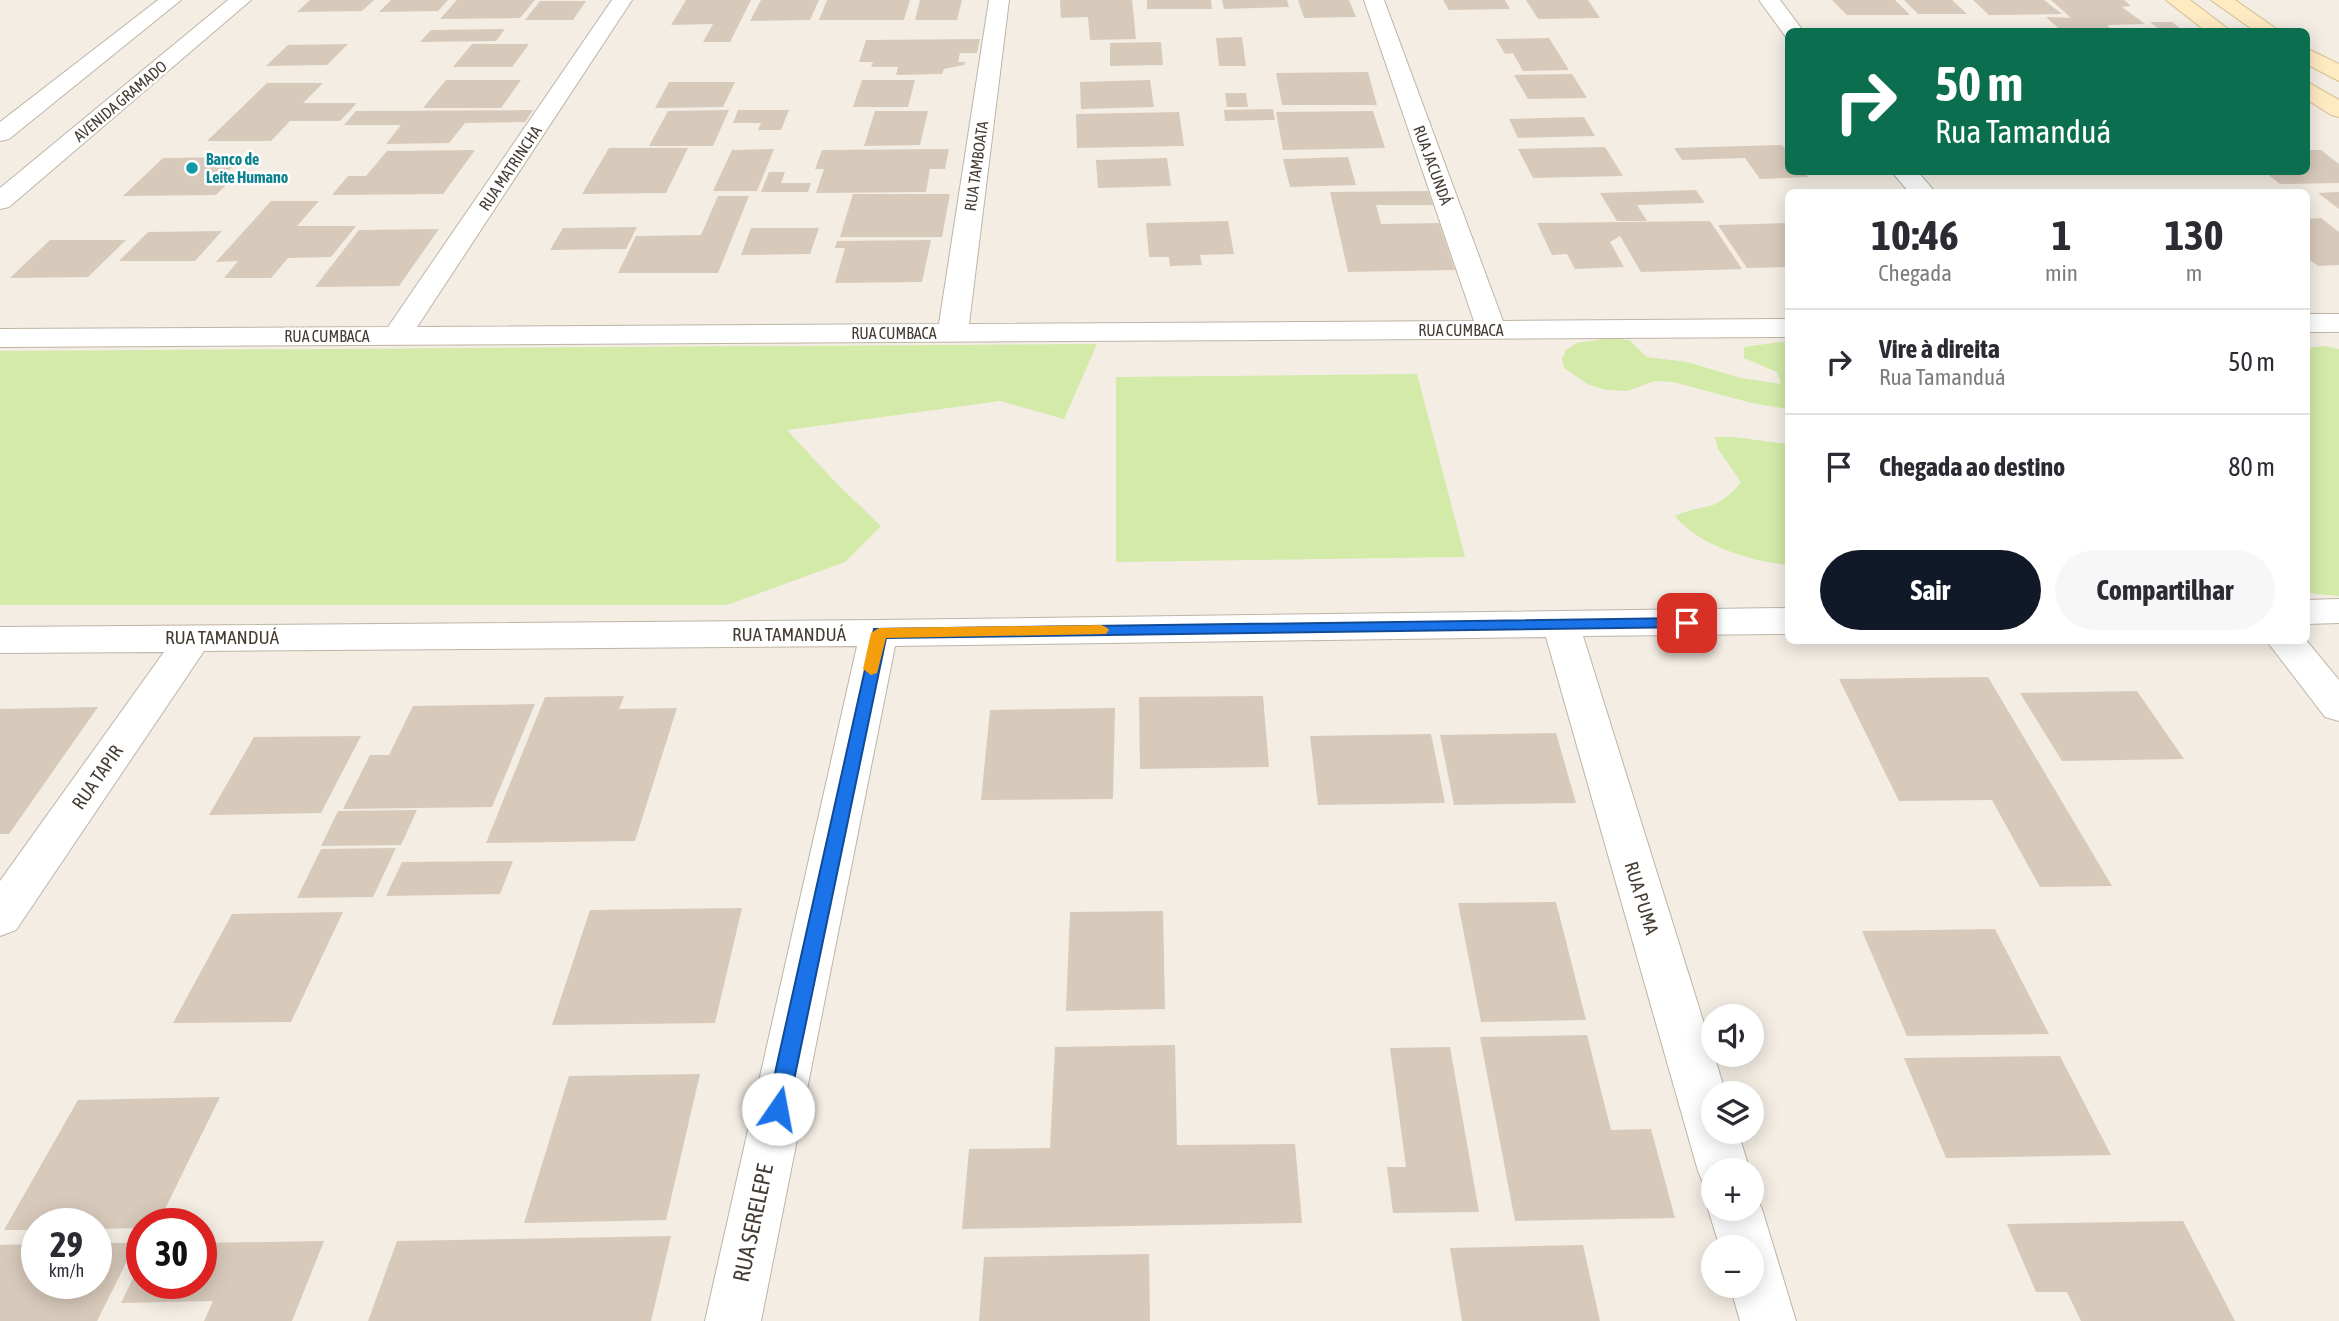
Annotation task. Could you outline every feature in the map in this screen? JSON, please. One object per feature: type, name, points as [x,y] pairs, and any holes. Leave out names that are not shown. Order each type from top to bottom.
[{"type":"main road","points":[[2176,0],[2216,28]]},
{"type":"main road","points":[[2221,0],[2265,28]]},
{"type":"main road","points":[[2310,56],[2339,74]]},
{"type":"main road","points":[[2310,91],[2339,110]]},
{"type":"street","points":[[0,134],[171,0]]},
{"type":"street","name":"AVENIDA GRAMADO","points":[[0,201],[241,0]]},
{"type":"street","name":"RUA MATRINCHA","points":[[397,335],[622,0]]},
{"type":"street","name":"RUA TAMBOATA","points":[[953,332],[999,0]]},
{"type":"street","name":"RUA JACUNDÁ","points":[[1374,0],[1492,330]]},
{"type":"street","points":[[1769,0],[1791,28]]},
{"type":"street","points":[[1908,175],[1919,189]]},
{"type":"street","points":[[2310,323],[2339,323]]},
{"type":"street","name":"RUA CUMBACA","points":[[0,338],[1785,328]]},
{"type":"street","points":[[2310,612],[2339,611]]},
{"type":"street","name":"RUA TAMANDUÁ","points":[[0,640],[879,633],[1785,621]]},
{"type":"street","name":"RUA PUMA","points":[[1561,625],[1720,1158]]},
{"type":"street","name":"RUA SERELEPE","points":[[733,1321],[879,633]]},
{"type":"street","name":"RUA TAPIR","points":[[0,917],[194,637]]},
{"type":"street","points":[[2288,644],[2339,707]]},
{"type":"street","points":[[1762,1298],[1769,1321]]},
{"type":"green space","points":[[1611,338],[1629,340],[1647,357],[1687,362],[1741,378],[1781,384],[1777,372],[1744,358],[1744,347],[1785,341],[1785,408],[1752,403],[1673,382],[1655,381],[1627,391],[1607,390],[1589,385],[1564,368],[1562,359],[1566,350],[1577,343]]},
{"type":"green space","points":[[1097,344],[1064,419],[1000,401],[787,430],[881,526],[845,562],[727,605],[0,605],[0,351]]},
{"type":"green space","points":[[2324,346],[2339,349],[2339,596],[2310,593],[2310,348]]},
{"type":"green space","points":[[1417,374],[1465,557],[1116,562],[1116,377]]},
{"type":"green space","points":[[1715,437],[1785,444],[1785,565],[1743,556],[1711,543],[1675,516],[1717,503],[1741,482],[1718,449]]},
{"type":"building","points":[[310,0],[374,0],[362,11],[297,12]]},
{"type":"building","points":[[391,0],[448,0],[438,11],[379,12]]},
{"type":"building","points":[[457,0],[535,0],[520,18],[440,19]]},
{"type":"building","points":[[686,0],[751,0],[730,42],[703,42],[713,24],[671,25]]},
{"type":"building","points":[[761,0],[819,0],[810,20],[750,21]]},
{"type":"building","points":[[827,0],[910,0],[904,20],[819,20]]},
{"type":"building","points":[[920,0],[962,0],[957,20],[915,20]]},
{"type":"building","points":[[1060,0],[1132,0],[1136,39],[1090,40],[1088,17],[1061,18]]},
{"type":"building","points":[[1147,0],[1211,0],[1212,9],[1147,9]]},
{"type":"building","points":[[1222,0],[1287,0],[1289,7],[1224,9]]},
{"type":"building","points":[[1298,0],[1349,0],[1356,17],[1304,18]]},
{"type":"building","points":[[1443,0],[1505,0],[1510,9],[1449,10]]},
{"type":"building","points":[[1526,0],[1588,0],[1600,18],[1538,19]]},
{"type":"building","points":[[1832,0],[1895,0],[1910,15],[1847,15]]},
{"type":"building","points":[[1904,0],[1952,0],[1967,14],[1918,14]]},
{"type":"building","points":[[1973,0],[2044,0],[2062,14],[1989,15]]},
{"type":"building","points":[[2051,0],[2124,0],[2131,6],[2122,7],[2145,24],[2108,25],[2109,28],[2058,28],[2046,17],[2071,18]]},
{"type":"building","points":[[540,1],[586,1],[573,20],[525,20]]},
{"type":"building","points":[[2150,22],[2172,22],[2180,28],[2158,28]]},
{"type":"building","points":[[505,29],[496,41],[420,42],[431,30]]},
{"type":"building","points":[[1242,37],[1246,66],[1219,66],[1216,38]]},
{"type":"building","points":[[1549,38],[1569,70],[1523,71],[1513,53],[1505,54],[1496,39]]},
{"type":"building","points":[[980,39],[977,53],[960,53],[958,62],[965,62],[964,65],[944,69],[942,74],[896,75],[898,67],[871,67],[873,62],[859,62],[866,40]]},
{"type":"building","points":[[1161,42],[1163,65],[1110,66],[1110,43]]},
{"type":"building","points":[[348,44],[327,65],[266,66],[288,45]]},
{"type":"building","points":[[472,44],[529,44],[512,67],[453,67]]},
{"type":"building","points":[[1368,72],[1377,105],[1282,105],[1276,73]]},
{"type":"building","points":[[1572,74],[1587,98],[1528,99],[1514,75]]},
{"type":"building","points":[[446,80],[521,80],[501,108],[423,108]]},
{"type":"building","points":[[862,80],[915,80],[908,107],[853,107]]},
{"type":"building","points":[[1150,80],[1154,107],[1081,109],[1080,82]]},
{"type":"building","points":[[669,82],[735,82],[723,107],[655,108]]},
{"type":"building","points":[[267,83],[323,83],[303,103],[357,103],[340,121],[290,121],[271,141],[207,141]]},
{"type":"building","points":[[1225,93],[1246,93],[1248,107],[1227,107]]},
{"type":"building","points":[[1273,109],[1275,120],[1225,121],[1224,110]]},
{"type":"building","points":[[533,110],[525,122],[465,123],[449,143],[386,144],[401,125],[344,125],[356,111]]},
{"type":"building","points":[[729,110],[713,146],[649,146],[668,111]]},
{"type":"building","points":[[738,110],[789,110],[781,130],[758,130],[761,123],[733,123]]},
{"type":"building","points":[[875,111],[928,111],[920,145],[864,146]]},
{"type":"building","points":[[1373,111],[1385,148],[1283,150],[1276,112]]},
{"type":"building","points":[[1179,112],[1184,146],[1077,148],[1076,114]]},
{"type":"building","points":[[1584,117],[1595,136],[1518,138],[1509,119]]},
{"type":"building","points":[[1782,145],[1785,149],[1785,175],[1808,177],[1760,179],[1745,158],[1682,160],[1674,148]]},
{"type":"building","points":[[1605,147],[1623,176],[1533,178],[1518,149]]},
{"type":"building","points":[[609,148],[688,148],[666,193],[582,194]]},
{"type":"building","points":[[774,149],[757,191],[713,191],[732,150]]},
{"type":"building","points":[[949,149],[945,169],[930,169],[926,192],[816,193],[824,169],[815,169],[822,150]]},
{"type":"building","points":[[475,150],[443,194],[332,195],[348,176],[366,176],[387,151]]},
{"type":"building","points":[[2310,150],[2321,150],[2339,164],[2339,183],[2280,184],[2269,175],[2310,175]]},
{"type":"building","name":"Banco de Leite Humano","points":[[242,157],[221,178],[233,178],[216,195],[123,196],[163,158]]},
{"type":"building","points":[[1348,157],[1356,185],[1290,187],[1283,159]]},
{"type":"building","points":[[1167,158],[1171,186],[1098,188],[1096,160]]},
{"type":"building","points":[[769,172],[785,172],[781,183],[811,183],[808,192],[761,192]]},
{"type":"building","points":[[1696,190],[1705,203],[1637,205],[1647,221],[1617,221],[1600,193]]},
{"type":"building","points":[[1428,191],[1433,205],[1376,205],[1381,224],[1439,223],[1455,270],[1348,272],[1330,192]]},
{"type":"building","points":[[2339,192],[2339,209],[2318,193]]},
{"type":"building","points":[[853,194],[950,194],[942,237],[840,237]]},
{"type":"building","points":[[718,196],[749,196],[718,273],[618,273],[636,236],[701,235]]},
{"type":"building","points":[[271,201],[319,201],[297,226],[356,226],[331,257],[288,258],[271,278],[224,278],[238,261],[216,262]]},
{"type":"building","points":[[2321,218],[2339,232],[2339,265],[2318,266],[2310,260],[2310,219]]},
{"type":"building","points":[[1228,221],[1234,254],[1200,255],[1202,265],[1170,266],[1169,257],[1149,257],[1146,223]]},
{"type":"building","points":[[1710,221],[1742,269],[1641,272],[1620,236],[1610,242],[1624,267],[1575,269],[1567,254],[1552,255],[1537,223]]},
{"type":"building","points":[[1785,223],[1785,267],[1747,268],[1718,225]]},
{"type":"building","points":[[637,227],[626,249],[550,250],[563,228]]},
{"type":"building","points":[[751,228],[819,228],[810,254],[741,255]]},
{"type":"building","points":[[439,229],[399,286],[315,287],[359,230]]},
{"type":"building","points":[[222,231],[195,261],[119,261],[148,232]]},
{"type":"building","points":[[50,240],[126,240],[88,277],[10,278]]},
{"type":"building","points":[[931,240],[922,282],[835,283],[845,248],[835,248],[837,241]]},
{"type":"building","points":[[1988,677],[2112,886],[2040,887],[1992,800],[1899,801],[1839,679]]},
{"type":"building","points":[[2137,691],[2184,759],[2062,761],[2020,693]]},
{"type":"building","points":[[624,696],[619,709],[677,708],[635,841],[486,843],[545,697]]},
{"type":"building","points":[[1263,696],[1269,767],[1140,769],[1139,697]]},
{"type":"building","points":[[535,704],[492,807],[343,809],[370,755],[389,755],[413,706]]},
{"type":"building","points":[[98,707],[9,834],[0,834],[0,709]]},
{"type":"building","points":[[1115,708],[1113,799],[981,800],[990,710]]},
{"type":"building","points":[[1556,733],[1576,803],[1454,805],[1440,735]]},
{"type":"building","points":[[1431,734],[1445,803],[1318,805],[1310,736]]},
{"type":"building","points":[[361,736],[321,813],[209,815],[254,737]]},
{"type":"building","points":[[417,810],[401,845],[321,846],[338,811]]},
{"type":"building","points":[[396,848],[373,897],[297,898],[321,849]]},
{"type":"building","points":[[513,861],[500,894],[386,896],[402,862]]},
{"type":"building","points":[[1556,902],[1586,1020],[1481,1022],[1458,903]]},
{"type":"building","points":[[742,908],[715,1023],[552,1025],[590,910]]},
{"type":"building","points":[[1163,911],[1165,1009],[1066,1011],[1070,912]]},
{"type":"building","points":[[343,912],[291,1022],[173,1023],[232,914]]},
{"type":"building","points":[[1995,929],[2049,1034],[1907,1036],[1862,931]]},
{"type":"building","points":[[1587,1035],[1611,1130],[1651,1129],[1675,1218],[1515,1221],[1480,1037]]},
{"type":"building","points":[[1175,1045],[1177,1145],[1295,1144],[1302,1223],[962,1229],[969,1149],[1050,1148],[1055,1047]]},
{"type":"building","points":[[1450,1047],[1479,1212],[1393,1213],[1387,1167],[1406,1167],[1390,1048]]},
{"type":"building","points":[[2060,1056],[2111,1155],[1946,1158],[1904,1058]]},
{"type":"building","points":[[700,1074],[666,1220],[524,1223],[569,1076]]},
{"type":"building","points":[[220,1097],[165,1208],[126,1208],[126,1228],[112,1229],[112,1208],[21,1208],[21,1230],[4,1230],[78,1100]]},
{"type":"building","points":[[2183,1221],[2235,1321],[2081,1321],[2067,1292],[2036,1292],[2007,1224]]},
{"type":"building","points":[[671,1236],[651,1321],[368,1321],[397,1241]]},
{"type":"building","points":[[324,1241],[292,1321],[204,1321],[213,1301],[121,1303],[126,1293],[126,1299],[217,1299],[217,1243]]},
{"type":"building","points":[[112,1243],[126,1243],[126,1263],[112,1291]]},
{"type":"building","points":[[21,1244],[21,1299],[108,1299],[97,1321],[0,1321],[0,1245]]},
{"type":"building","points":[[1583,1245],[1600,1321],[1462,1321],[1450,1248]]},
{"type":"building","points":[[1149,1254],[1150,1321],[979,1321],[984,1257]]},
{"type":"slow traffic","points":[[871,669],[879,633],[1101,630]]},
{"type":"place","name":"Banco de Leite Humano","points":[[192,168]]},
{"type":"route","points":[[778,1109],[879,633],[1687,623]]}]
